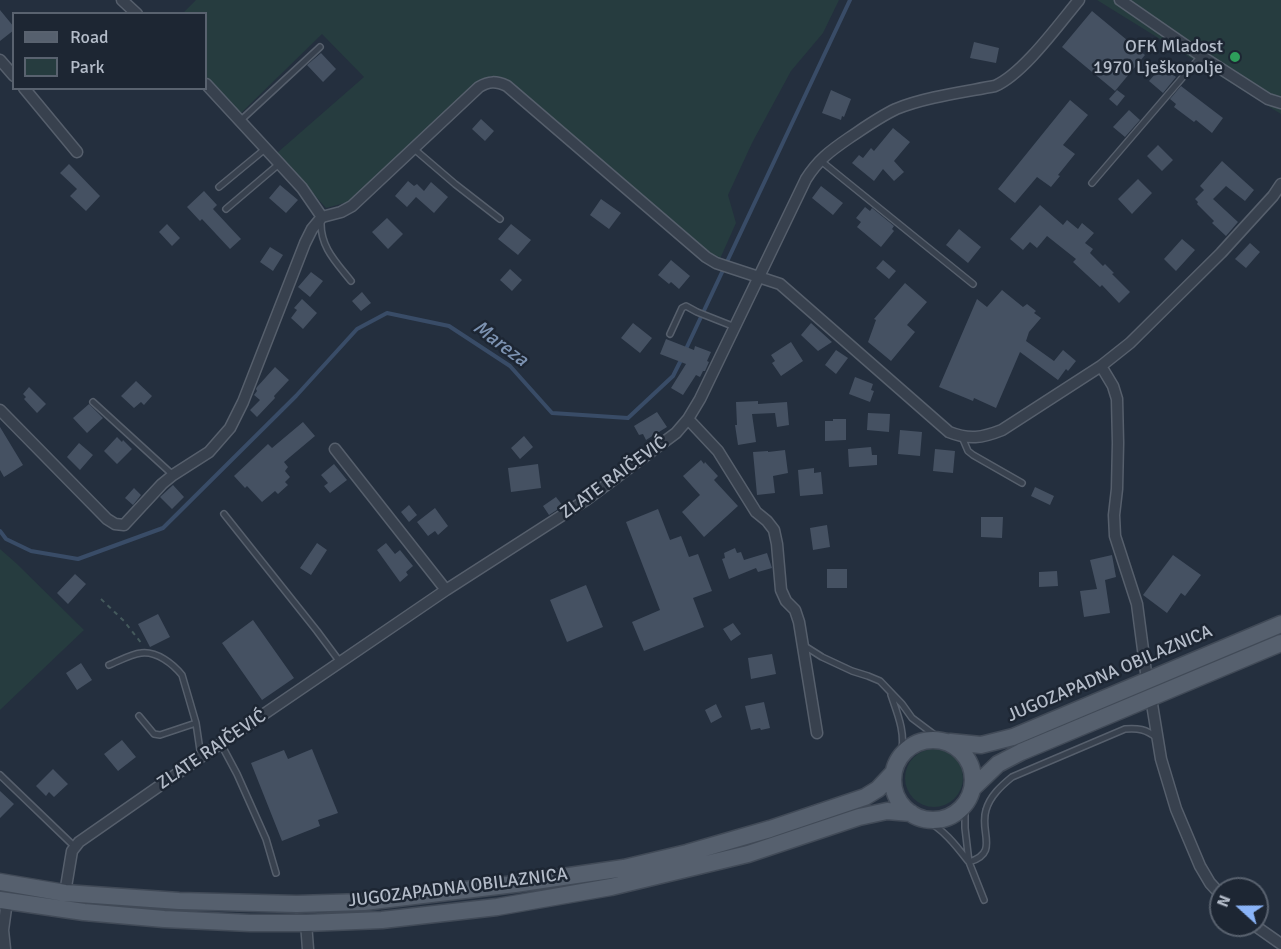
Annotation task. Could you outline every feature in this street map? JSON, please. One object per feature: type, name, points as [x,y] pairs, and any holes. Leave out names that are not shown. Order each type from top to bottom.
[{"type":"main road","name":"JUGOZAPADNA OBILAZNICA","points":[[945,741],[981,745],[1006,739],[1281,624]]},
{"type":"main road","name":"JUGOZAPADNA OBILAZNICA","points":[[973,788],[998,764],[1015,755],[1281,643]]},
{"type":"main road","points":[[929,739],[945,741],[961,750],[969,761],[974,774],[973,788],[965,804],[947,818],[936,820],[917,816],[902,806],[896,796],[893,773],[896,764],[909,747],[918,742],[929,739]]},
{"type":"main road","name":"JUGOZAPADNA OBILAZNICA","points":[[0,882],[102,896],[208,903],[297,904],[364,902],[526,883],[632,866],[770,829],[865,797],[878,789],[893,773]]},
{"type":"main road","name":"JUGOZAPADNA OBILAZNICA","points":[[3,900],[84,912],[250,923],[382,920],[496,907],[600,889],[748,854],[859,817],[887,811],[904,812],[917,816]]},
{"type":"street","name":"ZLATE RAIČEVIĆ","points":[[75,847],[79,842],[340,662],[586,500],[676,433],[700,399],[813,167],[831,151],[880,117],[897,109],[916,102],[1004,82],[1026,62],[1079,0]]},
{"type":"street","points":[[1120,0],[1268,99],[1281,103]]},
{"type":"street","points":[[0,60],[12,74]]},
{"type":"street","points":[[0,410],[108,519],[115,524],[124,525],[151,495],[173,475],[209,452],[230,428],[243,402],[312,228],[322,216],[341,212],[352,206],[486,82],[507,86],[716,263],[780,284],[949,432],[962,437],[987,436],[1002,430],[1101,366],[1130,343],[1221,253],[1273,196],[1281,184]]},
{"type":"street","points":[[207,85],[302,188],[322,216]]},
{"type":"street","points":[[26,90],[77,152]]},
{"type":"street","points":[[1101,366],[1113,386],[1117,399],[1118,466],[1114,515],[1115,536],[1137,604],[1147,680]]},
{"type":"street","points":[[688,419],[718,451],[756,512],[768,521],[774,530],[781,591],[786,601],[795,610],[799,622],[817,733]]},
{"type":"street","points":[[335,449],[447,590]]},
{"type":"street","points":[[1151,698],[1164,769],[1176,809],[1200,867],[1209,881]]},
{"type":"street","points":[[64,892],[70,859],[75,847]]},
{"type":"street","points":[[3,900],[5,949]]},
{"type":"street","points":[[306,923],[308,949]]},
{"type":"lane","points":[[240,121],[320,47]]},
{"type":"lane","points":[[1092,183],[1201,56]]},
{"type":"lane","points":[[219,187],[265,148]]},
{"type":"lane","points":[[413,148],[500,219]]},
{"type":"lane","points":[[820,160],[973,284]]},
{"type":"lane","points":[[226,209],[279,164]]},
{"type":"lane","points":[[322,216],[321,232],[324,244],[351,281]]},
{"type":"lane","points":[[670,334],[684,306],[735,327]]},
{"type":"lane","points":[[93,402],[173,475]]},
{"type":"lane","points":[[962,437],[963,444],[973,455],[1022,483]]},
{"type":"lane","points":[[224,514],[318,631],[340,662]]},
{"type":"lane","points":[[802,645],[852,671],[880,681],[912,718],[945,741]]},
{"type":"lane","points":[[109,665],[139,653],[150,653],[170,664],[182,675],[196,723],[201,757]]},
{"type":"lane","points":[[890,691],[901,726],[903,746],[901,755]]},
{"type":"lane","points":[[138,716],[154,734],[160,735],[196,723]]},
{"type":"lane","points":[[969,862],[977,860],[985,853],[988,845],[984,820],[986,810],[993,795],[1012,777],[1125,729],[1144,729],[1158,739]]},
{"type":"lane","points":[[221,744],[266,839],[276,873]]},
{"type":"lane","points":[[0,775],[75,847]]},
{"type":"lane","points":[[965,804],[969,862],[984,900]]},
{"type":"lane","points":[[917,816],[935,825],[954,843],[969,862]]},
{"type":"path","points":[[101,599],[124,621],[150,653]]},
{"type":"green space","points":[[196,0],[839,0],[823,33],[791,71],[752,143],[728,195],[736,223],[719,261],[507,79],[491,76],[475,87],[348,202],[326,208],[277,153],[364,77],[322,34],[240,114],[207,77],[207,12],[184,12]]},
{"type":"green space","name":"OFK Mladost 1970 Lješkopolje","points":[[1097,0],[1281,0],[1281,114]]},
{"type":"green space","points":[[0,549],[84,630],[0,710]]},
{"type":"green space","points":[[934,749],[945,751],[958,762],[963,778],[961,789],[950,802],[934,807],[923,805],[910,794],[905,778],[907,767],[918,754]]},
{"type":"building","points":[[0,10],[12,25],[12,32],[0,41]]},
{"type":"building","points":[[1092,11],[1145,55],[1115,91],[1062,47]]},
{"type":"building","points":[[974,42],[999,48],[996,63],[970,58]]},
{"type":"building","points":[[321,53],[336,69],[323,82],[307,65]]},
{"type":"building","points":[[1163,65],[1176,77],[1163,93],[1149,81]]},
{"type":"building","points":[[1181,86],[1223,118],[1212,133],[1174,107],[1176,104],[1170,99]]},
{"type":"building","points":[[831,90],[851,99],[841,120],[822,113]]},
{"type":"building","points":[[1117,90],[1125,96],[1117,106],[1109,99]]},
{"type":"building","points":[[1070,100],[1088,115],[1063,145],[1075,154],[1051,187],[1037,177],[1015,203],[998,189]]},
{"type":"building","points":[[1129,110],[1140,120],[1125,137],[1113,127]]},
{"type":"building","points":[[481,119],[494,131],[485,141],[472,129]]},
{"type":"building","points":[[893,128],[910,142],[894,161],[904,172],[894,181],[883,169],[874,181],[852,163],[859,155],[863,158],[871,148],[874,151]]},
{"type":"building","points":[[1158,145],[1173,160],[1162,171],[1147,156]]},
{"type":"building","points":[[1222,161],[1254,190],[1245,201],[1226,186],[1213,199],[1238,222],[1226,236],[1212,223],[1214,221],[1195,199],[1204,190],[1200,186]]},
{"type":"building","points":[[69,164],[100,196],[86,211],[70,196],[77,189],[60,173]]},
{"type":"building","points":[[1138,179],[1152,193],[1132,214],[1118,199]]},
{"type":"building","points":[[408,181],[414,186],[417,184],[424,191],[431,182],[448,197],[434,213],[416,197],[407,207],[395,196]]},
{"type":"building","points":[[280,185],[298,200],[286,213],[269,198]]},
{"type":"building","points":[[821,186],[843,203],[833,215],[812,198]]},
{"type":"building","points":[[204,191],[217,205],[213,209],[241,239],[230,249],[202,219],[200,221],[187,207]]},
{"type":"building","points":[[601,199],[621,213],[609,229],[590,215]]},
{"type":"building","points":[[1040,205],[1063,225],[1067,220],[1078,229],[1082,223],[1094,233],[1085,243],[1093,249],[1090,253],[1103,266],[1105,264],[1130,292],[1119,303],[1102,285],[1100,287],[1073,262],[1076,259],[1047,236],[1037,248],[1030,242],[1023,250],[1010,239]]},
{"type":"building","points":[[865,207],[870,211],[872,208],[894,226],[892,229],[894,231],[881,247],[857,227],[861,222],[856,218]]},
{"type":"building","points":[[387,218],[403,234],[388,249],[372,232]]},
{"type":"building","points":[[167,224],[180,238],[172,246],[159,232]]},
{"type":"building","points":[[511,224],[531,240],[518,255],[498,239]]},
{"type":"building","points":[[959,229],[981,247],[968,263],[946,245]]},
{"type":"building","points":[[1182,239],[1195,250],[1176,271],[1164,259]]},
{"type":"building","points":[[1250,243],[1260,252],[1246,268],[1235,259]]},
{"type":"building","points":[[270,247],[283,255],[273,271],[260,262]]},
{"type":"building","points":[[671,260],[690,276],[679,289],[658,275]]},
{"type":"building","points":[[883,260],[896,271],[889,279],[876,268]]},
{"type":"building","points":[[510,269],[522,280],[512,291],[500,280]]},
{"type":"building","points":[[311,272],[323,281],[310,297],[298,287]]},
{"type":"building","points":[[905,283],[927,302],[907,325],[915,332],[891,361],[868,342],[876,320],[874,319]]},
{"type":"building","points":[[1002,290],[1023,307],[1027,304],[1041,318],[1029,332],[1026,341],[1054,361],[1063,350],[1076,361],[1058,380],[1020,352],[996,408],[939,387],[977,299],[987,307]]},
{"type":"building","points":[[362,292],[371,303],[361,311],[352,301]]},
{"type":"building","points":[[302,299],[317,313],[303,329],[291,318],[297,310],[294,308]]},
{"type":"building","points":[[633,323],[652,338],[640,353],[621,338]]},
{"type":"building","points":[[811,323],[832,342],[818,351],[801,335]]},
{"type":"building","points":[[666,339],[694,350],[695,346],[711,352],[705,371],[700,377],[696,375],[683,395],[671,388],[686,364],[660,354]]},
{"type":"building","points":[[791,342],[803,361],[781,376],[772,363],[775,361],[771,355]]},
{"type":"building","points":[[836,350],[848,358],[836,374],[825,365]]},
{"type":"building","points":[[275,367],[289,380],[257,417],[250,410],[260,400],[254,395],[256,389]]},
{"type":"building","points":[[855,377],[873,384],[871,390],[874,391],[870,402],[849,394]]},
{"type":"building","points":[[136,381],[152,396],[144,405],[141,402],[134,408],[121,396]]},
{"type":"building","points":[[29,387],[46,404],[37,413],[24,399],[26,397],[23,394]]},
{"type":"building","points":[[758,401],[758,404],[787,402],[789,425],[777,427],[775,413],[752,414],[756,442],[738,445],[735,425],[737,425],[736,402]]},
{"type":"building","points":[[89,404],[103,418],[87,433],[73,418]]},
{"type":"building","points":[[657,412],[667,427],[646,440],[643,434],[639,435],[634,426]]},
{"type":"building","points":[[868,413],[890,414],[889,432],[867,430]]},
{"type":"building","points":[[833,419],[846,419],[846,440],[825,441],[825,421],[833,421]]},
{"type":"building","points":[[303,422],[315,436],[284,462],[288,467],[285,471],[290,477],[285,482],[288,485],[278,494],[275,491],[262,502],[234,476],[268,444],[272,448]]},
{"type":"building","points":[[0,427],[23,465],[4,477],[0,470]]},
{"type":"building","points":[[900,430],[922,432],[920,456],[898,454]]},
{"type":"building","points":[[524,436],[533,447],[520,459],[511,448]]},
{"type":"building","points":[[117,437],[132,449],[117,464],[104,451]]},
{"type":"building","points":[[79,443],[93,455],[80,470],[67,457]]},
{"type":"building","points":[[871,447],[872,455],[877,455],[877,465],[849,467],[848,449]]},
{"type":"building","points":[[935,449],[955,451],[953,473],[933,471]]},
{"type":"building","points":[[785,450],[788,473],[773,476],[775,493],[757,495],[753,452]]},
{"type":"building","points":[[701,460],[718,476],[714,480],[738,506],[704,537],[682,512],[700,495],[683,476]]},
{"type":"building","points":[[334,464],[347,480],[330,493],[324,486],[328,483],[321,475]]},
{"type":"building","points":[[538,464],[541,488],[511,492],[508,468]]},
{"type":"building","points":[[814,468],[814,473],[821,472],[823,494],[800,496],[798,470]]},
{"type":"building","points":[[173,485],[184,497],[172,509],[160,497]]},
{"type":"building","points":[[1035,487],[1054,496],[1050,505],[1031,496]]},
{"type":"building","points":[[134,488],[141,495],[133,505],[125,498]]},
{"type":"building","points":[[556,497],[563,506],[549,515],[543,506]]},
{"type":"building","points":[[409,505],[417,515],[409,522],[401,512]]},
{"type":"building","points":[[435,508],[448,526],[438,535],[435,531],[428,536],[417,522]]},
{"type":"building","points":[[658,509],[670,540],[681,536],[689,557],[698,554],[712,591],[693,598],[704,627],[644,651],[632,622],[660,610],[626,522]]},
{"type":"building","points":[[981,517],[1003,517],[1002,538],[981,537]]},
{"type":"building","points":[[827,525],[830,547],[813,550],[810,528]]},
{"type":"building","points":[[317,543],[327,550],[311,575],[300,568]]},
{"type":"building","points":[[386,543],[395,554],[400,550],[413,566],[400,582],[377,550]]},
{"type":"building","points":[[735,548],[737,553],[741,552],[744,560],[767,553],[772,568],[758,572],[756,568],[729,579],[722,559],[725,558],[724,553]]},
{"type":"building","points":[[1112,555],[1116,577],[1105,580],[1110,613],[1084,617],[1080,591],[1097,589],[1090,560]]},
{"type":"building","points":[[1173,555],[1201,575],[1185,596],[1181,593],[1167,613],[1143,595]]},
{"type":"building","points":[[827,569],[847,569],[847,588],[827,588]]},
{"type":"building","points":[[1057,571],[1058,586],[1039,587],[1039,572]]},
{"type":"building","points":[[75,574],[86,584],[68,604],[57,593]]},
{"type":"building","points":[[586,585],[603,627],[567,642],[550,600]]},
{"type":"building","points":[[158,614],[170,637],[150,647],[138,624]]},
{"type":"building","points":[[253,620],[294,678],[262,700],[222,643]]},
{"type":"building","points":[[733,623],[741,634],[731,641],[723,629]]},
{"type":"building","points":[[772,654],[776,674],[751,679],[748,658]]},
{"type":"building","points":[[81,663],[92,680],[77,690],[66,673]]},
{"type":"building","points":[[764,702],[770,728],[751,730],[745,706]]},
{"type":"building","points":[[716,704],[722,717],[711,723],[705,710]]},
{"type":"building","points":[[122,740],[136,757],[118,771],[104,754]]},
{"type":"building","points":[[312,749],[338,813],[318,820],[320,826],[282,841],[251,763],[284,750],[288,759]]},
{"type":"building","points":[[53,769],[68,784],[54,797],[49,792],[46,796],[36,786]]},
{"type":"building","points":[[0,791],[14,804],[0,818]]},
{"type":"waterway","name":"Mareza","points":[[685,351],[850,0]]},
{"type":"waterway","name":"Mareza","points":[[0,531],[6,539],[31,551],[78,559],[163,528],[296,396],[357,329],[387,313],[449,326],[510,366],[552,413],[628,418],[673,376],[682,358]]},
{"type":"place","name":"OFK Mladost 1970 Lješkopolje","points":[[1235,57]]}]
